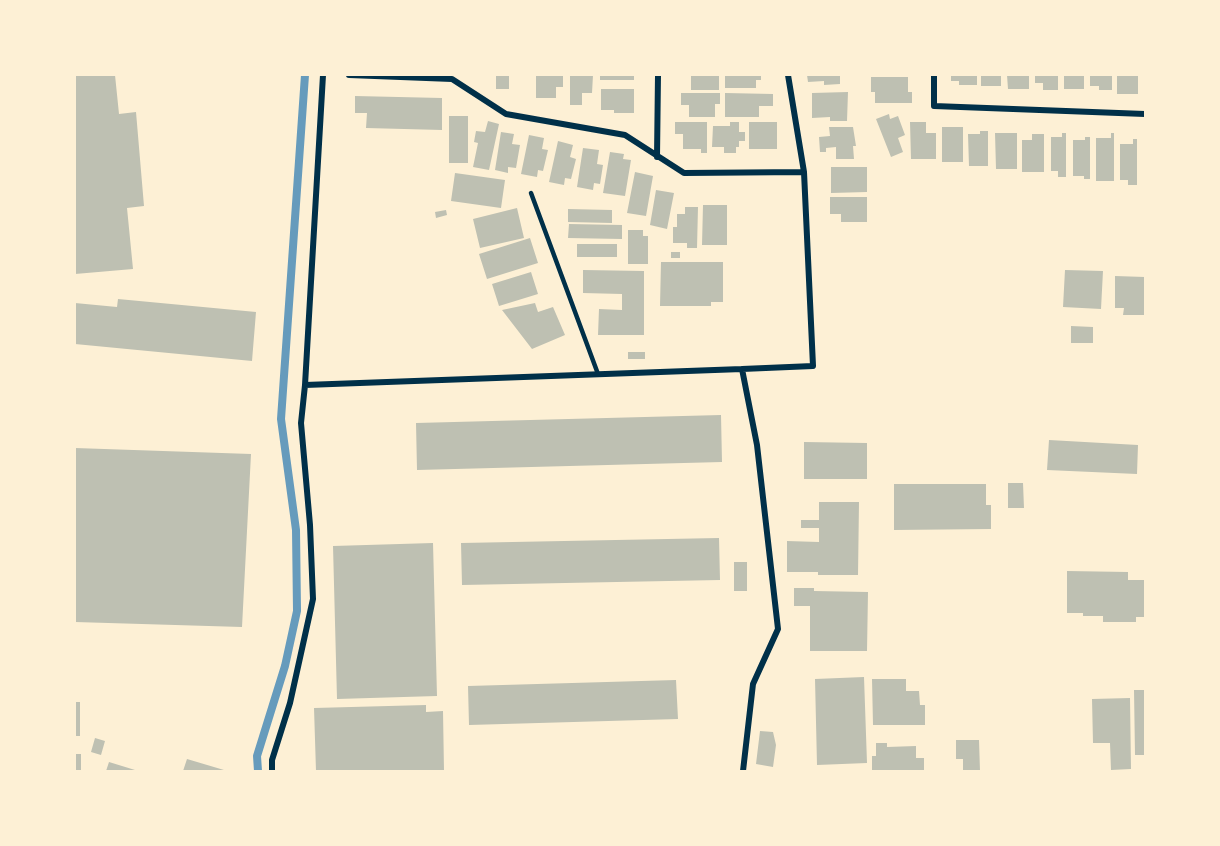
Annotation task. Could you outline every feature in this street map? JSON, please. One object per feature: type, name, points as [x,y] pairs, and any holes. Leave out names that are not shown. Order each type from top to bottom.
[{"type":"street","points":[[272,771],[272,760],[290,703],[313,599],[310,525],[301,423],[323,75]]},
{"type":"street","points":[[349,75],[452,79],[506,114],[625,135],[684,173],[804,172]]},
{"type":"street","points":[[657,157],[658,75]]},
{"type":"street","points":[[305,385],[813,366],[804,172],[788,75]]},
{"type":"street","points":[[934,75],[934,106],[1145,114]]},
{"type":"street","points":[[742,369],[757,445],[778,629],[753,684],[743,771]]},
{"type":"lane","points":[[531,193],[597,374]]},
{"type":"building","points":[[75,75],[115,75],[119,114],[136,112],[144,206],[127,208],[133,269],[75,274]]},
{"type":"building","points":[[496,75],[509,75],[509,89],[496,89]]},
{"type":"building","points":[[536,75],[563,75],[563,87],[556,87],[556,98],[536,98]]},
{"type":"building","points":[[570,75],[593,75],[592,93],[582,93],[582,105],[570,105]]},
{"type":"building","points":[[600,75],[634,75],[634,80],[600,80]]},
{"type":"building","points":[[691,75],[719,75],[719,90],[691,90]]},
{"type":"building","points":[[725,75],[761,75],[761,80],[756,80],[756,88],[725,88]]},
{"type":"building","points":[[807,75],[840,75],[840,84],[824,85],[824,81],[808,82]]},
{"type":"building","points":[[951,75],[977,75],[977,85],[959,85],[959,81],[951,81]]},
{"type":"building","points":[[981,75],[1001,75],[1001,86],[981,86]]},
{"type":"building","points":[[1007,75],[1029,75],[1029,89],[1008,89]]},
{"type":"building","points":[[1035,75],[1058,75],[1058,90],[1043,90],[1043,83],[1035,83]]},
{"type":"building","points":[[1064,75],[1084,75],[1084,89],[1064,89]]},
{"type":"building","points":[[1090,75],[1112,75],[1112,90],[1099,90],[1099,86],[1090,86]]},
{"type":"building","points":[[1117,75],[1138,75],[1138,94],[1117,94]]},
{"type":"building","points":[[871,77],[908,77],[908,92],[912,92],[912,103],[875,103],[875,92],[871,92]]},
{"type":"building","points":[[601,89],[634,89],[634,113],[614,113],[614,110],[601,110]]},
{"type":"building","points":[[848,92],[847,121],[830,121],[830,117],[812,118],[812,93]]},
{"type":"building","points":[[681,93],[720,93],[720,104],[715,104],[715,117],[689,117],[689,105],[681,105]]},
{"type":"building","points":[[725,93],[773,94],[773,106],[759,106],[759,117],[725,117]]},
{"type":"building","points":[[355,96],[442,98],[442,130],[366,128],[367,113],[355,113]]},
{"type":"building","points":[[889,114],[890,119],[898,116],[905,135],[898,138],[903,152],[891,157],[876,119]]},
{"type":"building","points":[[449,116],[468,116],[468,163],[449,163]]},
{"type":"building","points":[[488,121],[499,124],[489,170],[473,167],[478,143],[474,142],[476,131],[485,132]]},
{"type":"building","points":[[675,122],[707,122],[707,153],[701,153],[701,149],[683,149],[683,134],[675,134]]},
{"type":"building","points":[[730,122],[739,122],[739,132],[745,132],[745,141],[739,141],[736,153],[724,153],[724,147],[712,147],[713,126],[730,126]]},
{"type":"building","points":[[749,122],[777,122],[777,149],[749,149]]},
{"type":"building","points":[[910,122],[926,122],[926,133],[936,133],[936,159],[911,159]]},
{"type":"building","points":[[829,127],[853,127],[856,146],[853,146],[854,159],[836,159],[836,147],[826,148],[826,152],[820,152],[819,137],[830,136]]},
{"type":"building","points":[[942,127],[963,127],[963,162],[942,162]]},
{"type":"building","points":[[980,131],[988,131],[988,166],[969,166],[968,134],[980,134]]},
{"type":"building","points":[[501,132],[514,134],[512,144],[520,145],[516,168],[508,167],[508,173],[495,170]]},
{"type":"building","points":[[995,133],[1017,133],[1017,169],[996,169]]},
{"type":"building","points":[[1062,133],[1066,133],[1066,177],[1058,177],[1058,171],[1051,171],[1051,137],[1062,137]]},
{"type":"building","points":[[1111,133],[1114,133],[1114,181],[1096,181],[1096,138],[1111,138]]},
{"type":"building","points":[[1032,134],[1044,134],[1044,172],[1022,172],[1022,140],[1032,140]]},
{"type":"building","points":[[529,135],[544,138],[542,149],[548,150],[543,171],[538,170],[537,177],[521,174]]},
{"type":"building","points":[[1085,137],[1090,137],[1090,179],[1084,179],[1084,176],[1073,176],[1073,140],[1085,140]]},
{"type":"building","points":[[1133,139],[1137,139],[1137,185],[1128,185],[1128,180],[1120,180],[1120,144],[1133,144]]},
{"type":"building","points":[[558,141],[573,145],[570,157],[576,159],[571,179],[565,178],[564,185],[549,182]]},
{"type":"building","points":[[583,148],[599,150],[597,164],[603,165],[600,184],[594,183],[593,190],[577,187]]},
{"type":"building","points":[[610,152],[624,154],[623,159],[631,160],[625,196],[603,193]]},
{"type":"building","points":[[831,167],[867,167],[867,192],[831,193]]},
{"type":"building","points":[[635,172],[653,176],[646,216],[627,213]]},
{"type":"building","points":[[455,173],[505,180],[501,208],[451,201]]},
{"type":"building","points":[[656,190],[674,193],[667,229],[650,225]]},
{"type":"building","points":[[830,197],[867,197],[867,222],[841,222],[841,214],[830,214]]},
{"type":"building","points":[[703,205],[727,205],[727,245],[702,245]]},
{"type":"building","points":[[685,207],[698,207],[697,248],[687,248],[687,243],[673,243],[673,227],[677,227],[677,214],[685,214]]},
{"type":"building","points":[[517,208],[524,238],[480,248],[473,219]]},
{"type":"building","points":[[568,209],[612,210],[612,223],[568,222]]},
{"type":"building","points":[[446,210],[447,215],[436,218],[435,212]]},
{"type":"building","points":[[569,224],[622,225],[622,239],[568,238]]},
{"type":"building","points":[[628,230],[643,230],[643,236],[648,236],[648,264],[628,264]]},
{"type":"building","points":[[530,238],[538,263],[487,279],[479,254]]},
{"type":"building","points":[[577,244],[617,244],[617,257],[577,257]]},
{"type":"building","points":[[671,252],[680,252],[680,258],[671,258]]},
{"type":"building","points":[[661,262],[723,262],[723,302],[711,302],[711,306],[660,306]]},
{"type":"building","points":[[583,270],[644,271],[644,335],[598,335],[599,309],[622,310],[622,294],[583,293]]},
{"type":"building","points":[[1065,270],[1103,271],[1101,309],[1063,307]]},
{"type":"building","points":[[531,272],[538,294],[499,306],[492,284]]},
{"type":"building","points":[[1115,276],[1145,277],[1145,315],[1123,315],[1124,308],[1115,308]]},
{"type":"building","points":[[118,299],[256,312],[252,361],[75,344],[75,303],[117,307]]},
{"type":"building","points":[[535,303],[538,312],[553,307],[565,335],[532,349],[502,310]]},
{"type":"building","points":[[1071,326],[1093,327],[1093,343],[1071,343]]},
{"type":"building","points":[[628,352],[645,352],[645,359],[628,359]]},
{"type":"building","points":[[721,415],[722,462],[417,470],[416,423]]},
{"type":"building","points":[[1049,440],[1138,445],[1137,474],[1047,470]]},
{"type":"building","points":[[804,442],[867,443],[867,479],[804,479]]},
{"type":"building","points":[[75,448],[251,454],[242,627],[75,622]]},
{"type":"building","points":[[1008,483],[1023,483],[1024,508],[1008,508]]},
{"type":"building","points":[[894,484],[986,484],[986,505],[991,505],[991,529],[894,530]]},
{"type":"building","points":[[819,502],[859,502],[858,575],[787,572],[787,541],[819,542],[819,528],[801,528],[801,520],[819,520]]},
{"type":"building","points":[[719,538],[720,580],[462,585],[461,543]]},
{"type":"building","points":[[433,543],[437,696],[337,699],[333,546]]},
{"type":"building","points":[[734,562],[747,562],[747,591],[734,591]]},
{"type":"building","points":[[1067,571],[1128,572],[1128,580],[1145,580],[1145,617],[1136,617],[1136,622],[1103,622],[1103,616],[1067,613]]},
{"type":"building","points":[[794,588],[814,588],[814,591],[868,592],[867,651],[810,651],[810,606],[794,606]]},
{"type":"building","points":[[864,677],[867,763],[817,765],[815,679]]},
{"type":"building","points":[[872,679],[906,679],[906,691],[919,691],[920,705],[925,705],[925,725],[873,725]]},
{"type":"building","points":[[676,680],[678,719],[469,725],[468,686]]},
{"type":"building","points":[[1134,690],[1145,690],[1145,755],[1135,755]]},
{"type":"building","points":[[1130,698],[1131,769],[1111,770],[1110,743],[1093,743],[1092,699]]},
{"type":"building","points":[[75,702],[80,702],[80,736],[75,736]]},
{"type":"building","points":[[426,705],[426,712],[443,711],[444,771],[316,771],[314,708]]},
{"type":"building","points":[[760,731],[773,732],[776,745],[773,767],[756,764]]},
{"type":"building","points":[[95,738],[105,741],[101,755],[91,752]]},
{"type":"building","points":[[956,740],[979,740],[980,771],[963,771],[963,759],[956,759]]},
{"type":"building","points":[[876,743],[887,743],[887,747],[916,746],[916,758],[924,758],[924,771],[872,771],[872,756],[876,756]]},
{"type":"building","points":[[75,754],[81,754],[81,771],[75,771]]},
{"type":"building","points":[[187,759],[224,770],[224,771],[183,771]]},
{"type":"building","points":[[109,762],[135,770],[106,771]]},
{"type":"waterway","points":[[258,771],[257,756],[285,666],[297,611],[296,530],[281,419],[305,75]]}]
